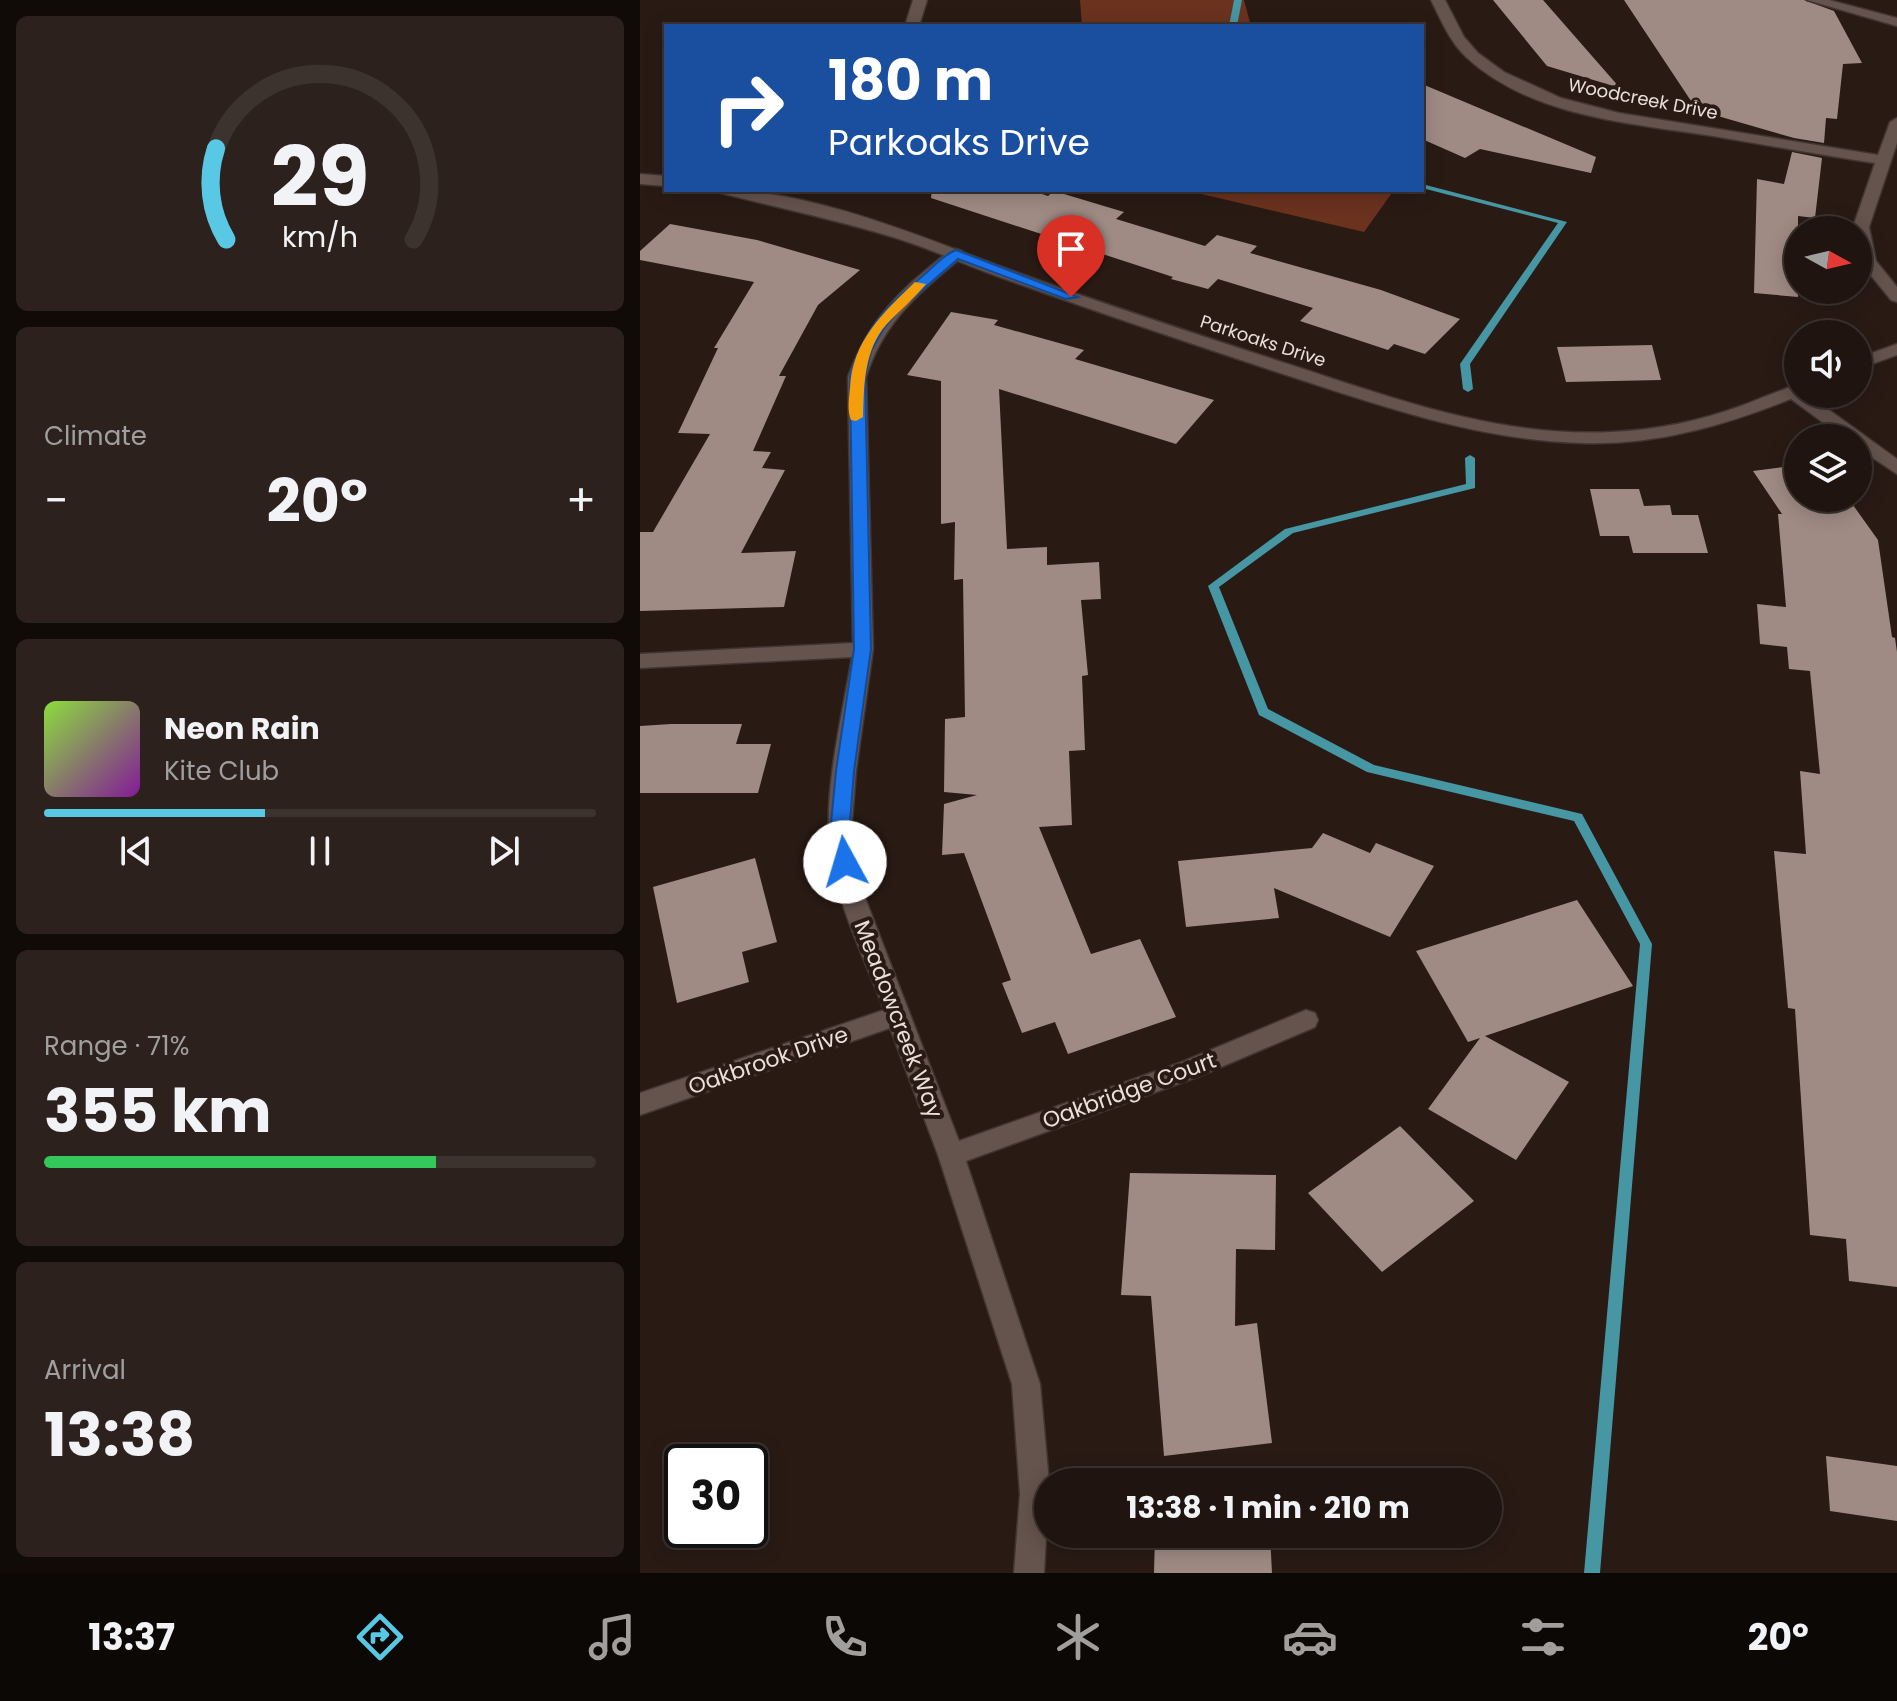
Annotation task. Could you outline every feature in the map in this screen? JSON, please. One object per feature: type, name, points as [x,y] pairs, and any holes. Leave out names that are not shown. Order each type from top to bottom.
[{"type":"street","points":[[913,24],[920,0]]},
{"type":"street","name":"Woodcreek Drive","points":[[1438,0],[1456,37],[1472,55],[1523,88],[1559,101],[1639,120],[1882,160]]},
{"type":"street","points":[[1814,0],[1897,22]]},
{"type":"street","points":[[1897,122],[1861,227],[1868,262],[1897,297]]},
{"type":"street","points":[[640,179],[664,181]]},
{"type":"street","name":"Parkoaks Drive","points":[[757,193],[956,254],[1178,334],[1428,414],[1531,434],[1597,437],[1689,429],[1784,395]]},
{"type":"street","name":"Meadowcreek Way","points":[[956,254],[894,307],[877,326],[864,351],[857,377],[863,649],[845,771],[840,834],[850,890],[951,1155],[1026,1384],[1035,1494],[1029,1573]]},
{"type":"street","points":[[1872,359],[1897,349]]},
{"type":"street","points":[[1820,408],[1897,468]]},
{"type":"street","points":[[640,661],[863,649]]},
{"type":"street","name":"Oakbrook Drive","points":[[640,1104],[896,1016]]},
{"type":"street","name":"Oakbridge Court","points":[[951,1155],[1191,1069],[1306,1020]]},
{"type":"shaded area","points":[[1080,0],[1244,0],[1250,24],[1082,24]]},
{"type":"shaded area","points":[[1193,192],[1393,192],[1364,232]]},
{"type":"building","points":[[1493,0],[1543,0],[1620,88],[1547,66]]},
{"type":"building","points":[[1624,0],[1804,0],[1834,11],[1862,63],[1843,64],[1837,119],[1826,118],[1824,143],[1794,138],[1697,110]]},
{"type":"building","points":[[1424,85],[1596,157],[1591,173],[1480,149],[1465,158],[1424,140]]},
{"type":"building","points":[[1792,152],[1822,158],[1815,216],[1784,216],[1784,296],[1754,293],[1757,179],[1784,184]]},
{"type":"building","points":[[932,192],[1036,192],[1048,196],[1057,192],[1124,212],[1116,219],[1205,246],[1217,235],[1257,246],[1250,253],[1381,290],[1460,319],[1425,354],[1394,344],[1388,350],[1300,321],[1313,308],[1218,279],[1208,289],[1171,279],[1173,277],[931,198]]},
{"type":"building","points":[[670,224],[757,240],[860,270],[818,305],[779,376],[786,376],[753,451],[771,452],[762,468],[785,470],[741,553],[796,551],[784,607],[640,611],[640,532],[653,532],[710,434],[678,433],[718,348],[714,348],[754,282],[640,260],[640,251]]},
{"type":"building","points":[[951,312],[998,320],[994,325],[1084,350],[1075,359],[1214,400],[1176,444],[999,389],[1007,549],[1047,547],[1047,565],[1099,562],[1101,599],[1081,600],[1088,675],[1082,676],[1085,750],[1069,751],[1072,825],[1039,827],[1091,954],[1140,939],[1176,1017],[1068,1054],[1055,1022],[1022,1033],[1002,983],[1011,980],[964,853],[942,855],[944,804],[977,795],[944,792],[945,719],[965,717],[963,579],[954,580],[955,522],[941,524],[941,381],[907,375]]},
{"type":"building","points":[[1652,345],[1661,380],[1566,382],[1557,347]]},
{"type":"building","points":[[1784,467],[1784,512],[1858,512],[1878,540],[1892,637],[1895,638],[1897,652],[1897,1287],[1849,1281],[1846,1239],[1810,1235],[1795,1009],[1788,1008],[1774,851],[1806,854],[1800,771],[1820,774],[1810,671],[1789,669],[1787,647],[1760,644],[1757,604],[1786,607],[1778,514],[1782,514],[1753,471]]},
{"type":"building","points":[[1590,489],[1639,489],[1644,506],[1670,505],[1672,515],[1698,515],[1708,553],[1633,553],[1629,536],[1600,536]]},
{"type":"building","points":[[742,724],[736,744],[771,744],[758,793],[640,793],[640,726]]},
{"type":"building","points":[[1323,833],[1370,853],[1376,843],[1434,866],[1390,937],[1274,888],[1279,918],[1186,927],[1178,861],[1312,848]]},
{"type":"building","points":[[755,858],[777,942],[742,952],[749,982],[677,1003],[653,887]]},
{"type":"building","points":[[1577,900],[1633,986],[1485,1036],[1569,1082],[1516,1160],[1428,1109],[1480,1038],[1468,1042],[1416,951]]},
{"type":"building","points":[[1400,1126],[1474,1201],[1382,1272],[1308,1193]]},
{"type":"building","points":[[1130,1173],[1276,1175],[1275,1250],[1236,1249],[1235,1326],[1257,1323],[1272,1443],[1164,1456],[1151,1296],[1121,1295]]},
{"type":"building","points":[[1826,1456],[1897,1466],[1897,1521],[1830,1511]]},
{"type":"building","points":[[1155,1548],[1271,1548],[1272,1573],[1154,1573]]},
{"type":"waterway","points":[[1233,24],[1238,0]]},
{"type":"waterway","points":[[1424,187],[1563,222],[1465,364],[1468,389]]},
{"type":"waterway","points":[[1470,458],[1471,486],[1289,531],[1213,586],[1263,712],[1371,769],[1578,817],[1646,944],[1592,1573]]},
{"type":"slow traffic","points":[[856,417],[857,377],[864,351],[877,326],[920,284]]},
{"type":"route","points":[[845,862],[840,834],[845,771],[863,649],[856,416],[857,377],[864,351],[877,326],[894,307],[956,254],[1071,297]]}]
